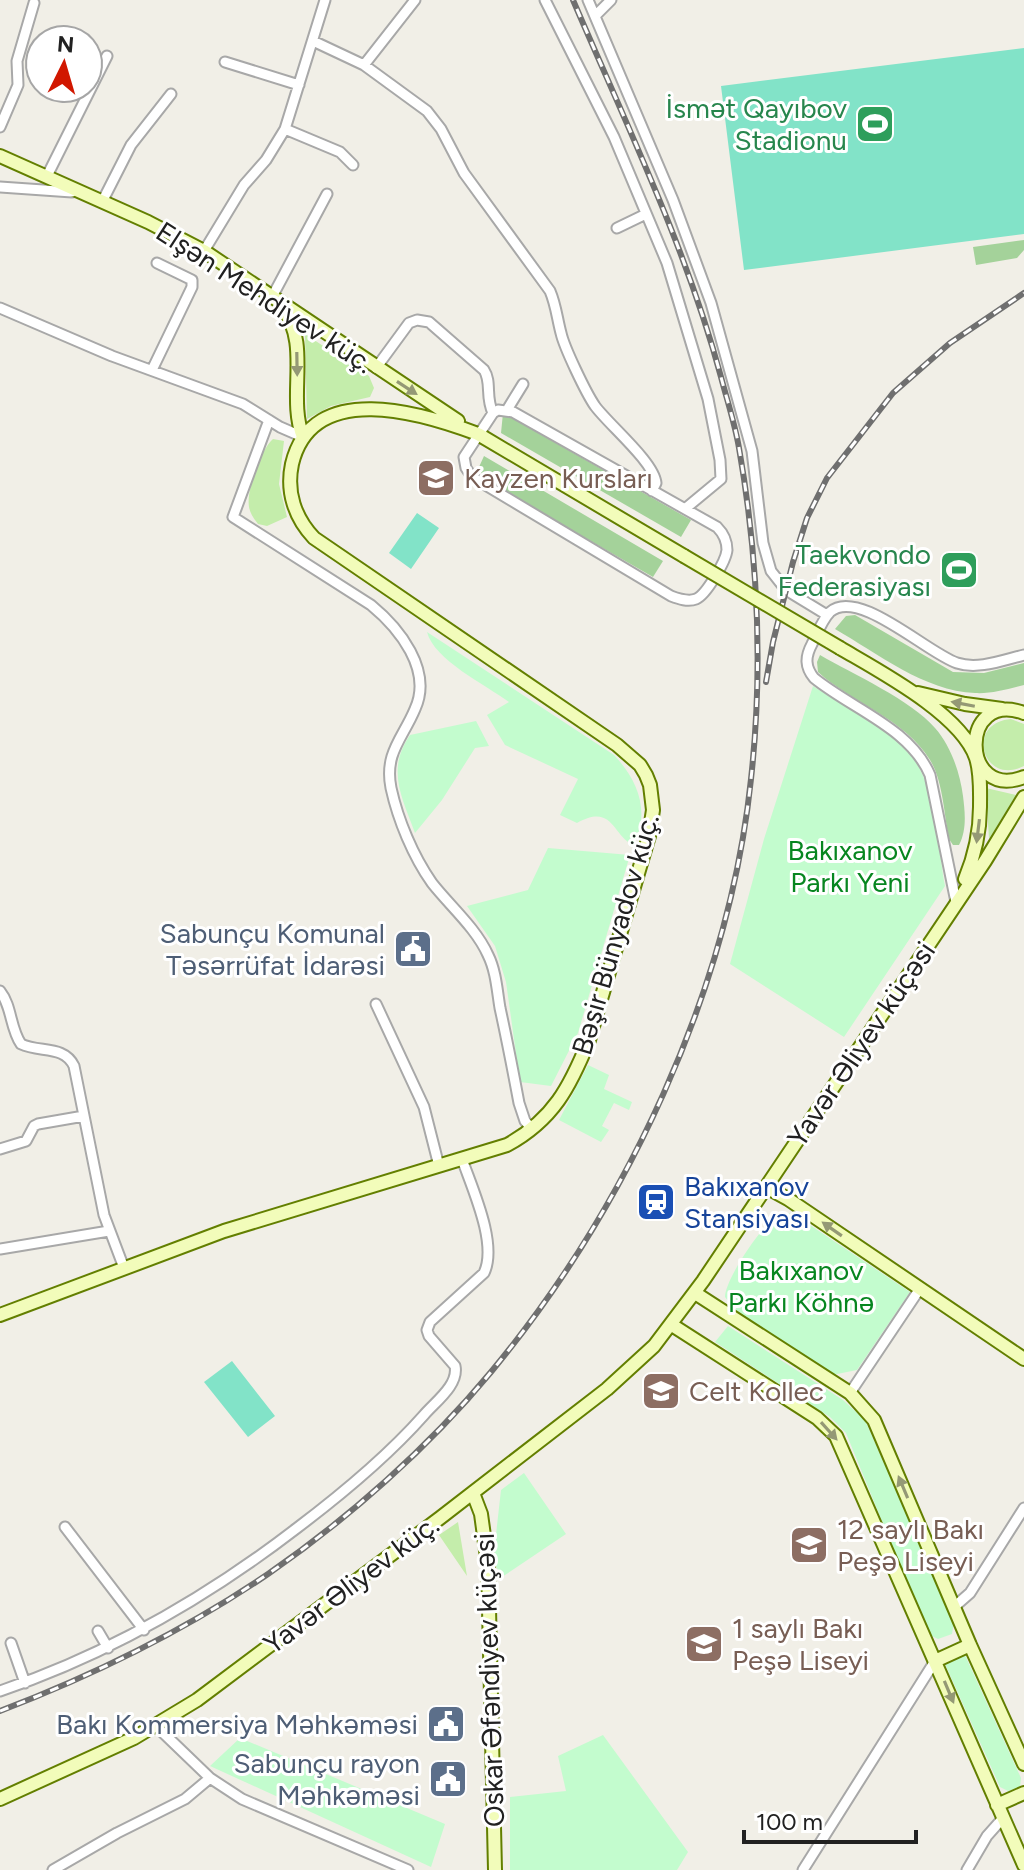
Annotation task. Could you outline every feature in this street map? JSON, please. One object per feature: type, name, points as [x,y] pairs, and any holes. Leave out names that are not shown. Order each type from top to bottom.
[{"type":"main road","name":"Elşən Mehdiyev küç.","points":[[0,156],[204,251],[478,434]]},
{"type":"main road","points":[[272,297],[291,320],[294,330],[298,419],[303,437],[328,417],[377,409],[412,413],[478,434],[915,692],[954,728],[988,774],[1008,781],[1024,777]]},
{"type":"main road","name":"Bəşir Bünyadov küç.","points":[[0,1315],[224,1231],[507,1145],[532,1129],[556,1106],[589,1040],[649,836],[653,810],[650,785],[640,765],[617,745],[314,538],[296,513],[290,485],[293,460],[303,437]]},
{"type":"main road","points":[[915,692],[965,704],[1020,710]]},
{"type":"main road","points":[[956,902],[972,863],[978,837],[980,783],[976,734],[989,716],[1020,710]]},
{"type":"main road","points":[[956,902],[1024,797]]},
{"type":"main road","name":"Yavər Əliyev küçəsi","points":[[766,1187],[956,902]]},
{"type":"main road","points":[[766,1187],[1024,1359]]},
{"type":"main road","name":"Yavər Əliyev küç.","points":[[0,1799],[156,1726],[197,1700],[607,1389],[647,1354],[672,1325],[766,1187]]},
{"type":"main road","points":[[695,1293],[850,1393],[874,1420],[1024,1764]]},
{"type":"main road","points":[[672,1325],[817,1418],[836,1436],[1024,1865]]},
{"type":"main road","name":"Oskar Əfəndiyev küçəsi","points":[[473,1493],[481,1514],[488,1565],[495,1870]]},
{"type":"main road","points":[[935,1661],[970,1645]]},
{"type":"main road","points":[[997,1805],[1024,1793]]},
{"type":"street","points":[[204,251],[244,185],[266,160],[285,129],[325,0]]},
{"type":"street","points":[[364,65],[415,0]]},
{"type":"street","points":[[545,0],[614,137],[646,214],[687,325],[708,399],[722,473],[718,485],[686,508]]},
{"type":"street","points":[[588,0],[673,200],[711,303],[752,451],[763,543],[771,571],[786,590],[827,615]]},
{"type":"street","points":[[595,16],[611,0]]},
{"type":"street","points":[[0,127],[18,85],[17,61],[34,3]]},
{"type":"street","points":[[313,41],[364,65],[413,98],[435,119],[464,173],[550,291],[561,332],[585,387],[600,412],[652,470],[656,483],[652,491]]},
{"type":"street","points":[[47,176],[107,56]]},
{"type":"street","points":[[225,62],[299,85]]},
{"type":"street","points":[[102,202],[131,145],[171,94]]},
{"type":"street","points":[[285,129],[340,152],[353,165]]},
{"type":"street","points":[[0,187],[81,192]]},
{"type":"street","points":[[272,297],[327,194]]},
{"type":"street","points":[[617,228],[646,214]]},
{"type":"street","points":[[152,370],[192,287],[192,280],[157,263]]},
{"type":"street","points":[[0,308],[243,404],[303,437]]},
{"type":"street","points":[[376,368],[409,323],[417,320],[429,322],[484,370],[488,376],[488,404],[493,413]]},
{"type":"street","points":[[507,410],[523,384]]},
{"type":"street","points":[[507,410],[652,491],[686,508],[722,533],[727,548],[723,562],[705,592],[697,599],[671,596],[472,477],[464,457],[493,413],[507,410]]},
{"type":"street","points":[[269,420],[233,517],[371,605],[404,640],[415,665],[419,695],[417,707],[395,744],[391,786],[406,833],[424,869],[489,956],[519,1103],[525,1121],[532,1129]]},
{"type":"street","points":[[956,902],[925,762],[902,737],[820,683],[807,668],[809,650],[827,615],[841,606],[858,606],[957,663],[982,665],[1024,655]]},
{"type":"street","points":[[0,991],[5,997],[14,1033],[21,1044],[62,1053],[72,1061],[109,1231],[124,1268]]},
{"type":"street","points":[[376,1004],[424,1107],[439,1166]]},
{"type":"street","points":[[0,1149],[26,1141],[38,1124],[84,1116]]},
{"type":"street","points":[[0,1691],[108,1648],[218,1585],[371,1469],[454,1381],[455,1366],[427,1330],[430,1322],[484,1273],[488,1263],[482,1215],[462,1159]]},
{"type":"street","points":[[0,1249],[109,1231]]},
{"type":"street","points":[[850,1393],[919,1290]]},
{"type":"street","points":[[954,1607],[970,1593],[1024,1508]]},
{"type":"street","points":[[65,1527],[144,1630]]},
{"type":"street","points":[[98,1631],[108,1648]]},
{"type":"street","points":[[11,1643],[25,1683]]},
{"type":"street","points":[[803,1870],[935,1661]]},
{"type":"street","points":[[156,1726],[210,1778],[242,1799],[408,1870]]},
{"type":"street","points":[[53,1870],[185,1799],[210,1778]]},
{"type":"street","points":[[967,1870],[987,1836],[1003,1818]]},
{"type":"green space","name":"İsmət Qayıbov Stadionu","points":[[1024,48],[1024,234],[744,270],[721,86]]},
{"type":"green space","points":[[1024,240],[1024,250],[1017,258],[976,265],[973,247]]},
{"type":"green space","points":[[305,334],[369,376],[374,388],[370,397],[331,406],[307,419]]},
{"type":"green space","points":[[503,413],[691,520],[681,537],[501,433]]},
{"type":"green space","points":[[273,439],[284,441],[279,484],[287,517],[267,526],[255,520],[249,500],[259,460]]},
{"type":"green space","points":[[484,456],[663,561],[653,577],[483,479],[479,467]]},
{"type":"green space","points":[[417,513],[439,528],[411,569],[389,553]]},
{"type":"green space","points":[[855,615],[953,672],[984,673],[1024,663],[1024,685],[975,693],[938,686],[884,659],[835,629],[846,616]]},
{"type":"green space","points":[[427,632],[614,755],[630,775],[639,797],[641,821],[633,845],[605,819],[589,818],[577,823],[560,815],[578,779],[505,745],[487,715],[509,702],[450,662]]},
{"type":"green space","points":[[820,655],[912,707],[941,735],[954,760],[962,787],[965,821],[959,845],[953,845],[949,839],[940,788],[930,760],[893,722],[818,672]]},
{"type":"green space","name":"Bakıxanov Parkı Yeni","points":[[813,686],[889,735],[919,767],[931,799],[945,886],[844,1037],[730,964],[764,839]]},
{"type":"green space","points":[[1011,719],[1024,724],[1024,766],[1010,770],[998,768],[989,761],[984,752],[984,741],[987,731],[996,723]]},
{"type":"green space","points":[[476,721],[489,746],[475,748],[442,800],[415,833],[405,807],[398,772],[399,760],[410,735]]},
{"type":"green space","points":[[986,788],[1016,795],[989,839]]},
{"type":"green space","points":[[548,848],[630,855],[578,1033],[551,1086],[520,1082],[506,982],[495,946],[467,906],[528,890]]},
{"type":"green space","points":[[588,1065],[609,1075],[604,1089],[632,1102],[629,1110],[614,1103],[602,1126],[609,1130],[601,1142],[559,1120]]},
{"type":"green space","name":"Bakıxanov Parkı Köhnə","points":[[792,1213],[910,1292],[857,1370],[832,1375],[736,1311],[725,1297],[736,1268],[760,1233],[773,1219]]},
{"type":"green space","points":[[728,1326],[843,1400],[865,1420],[954,1622],[952,1634],[938,1639],[928,1634],[846,1433],[830,1417],[715,1342]]},
{"type":"green space","points":[[232,1361],[275,1416],[248,1437],[204,1382]]},
{"type":"green space","points":[[524,1473],[566,1534],[502,1577],[493,1561],[501,1490]]},
{"type":"green space","points":[[458,1522],[467,1576],[439,1535]]},
{"type":"green space","points":[[965,1655],[1021,1778],[1020,1787],[1008,1791],[1000,1787],[945,1664]]},
{"type":"green space","points":[[603,1735],[688,1852],[677,1870],[510,1870],[510,1797],[566,1791],[558,1756]]},
{"type":"green space","points":[[240,1738],[445,1824],[431,1867],[210,1766]]},
{"type":"railway","points":[[0,1711],[138,1650],[236,1595],[328,1530],[414,1455],[491,1372],[540,1308],[585,1240],[627,1169],[695,1017],[720,938],[739,859],[751,779],[757,697],[757,614],[751,530],[731,412],[691,281],[654,186],[573,0]]},
{"type":"railway","points":[[766,682],[793,562],[807,518],[827,478],[893,393],[950,343],[1024,293]]},
{"type":"place","name":"İsmət Qayıbov Stadionu","points":[[875,124]]},
{"type":"place","name":"Kayzen Kursları","points":[[436,478]]},
{"type":"place","name":"Taekvondo Federasiyası","points":[[959,570]]},
{"type":"place","name":"Sabunçu Komunal Təsərrüfat İdarəsi","points":[[413,949]]},
{"type":"place","name":"Bakıxanov Stansiyası","points":[[656,1202]]},
{"type":"place","name":"Celt Kollec","points":[[661,1391]]},
{"type":"place","name":"12 saylı Bakı Peşə Liseyi","points":[[809,1545]]},
{"type":"place","name":"1 saylı Bakı Peşə Liseyi","points":[[704,1644]]},
{"type":"place","name":"Bakı Kommersiya Məhkəməsi","points":[[446,1724]]},
{"type":"place","name":"Sabunçu rayon Məhkəməsi","points":[[448,1779]]}]
